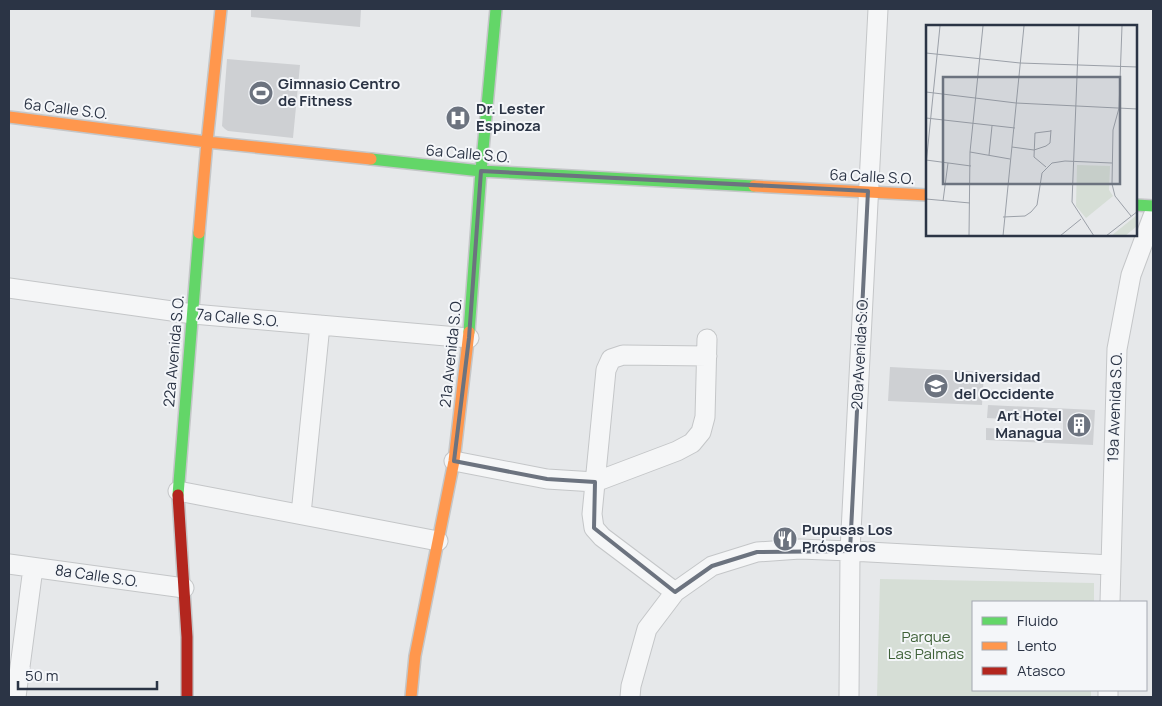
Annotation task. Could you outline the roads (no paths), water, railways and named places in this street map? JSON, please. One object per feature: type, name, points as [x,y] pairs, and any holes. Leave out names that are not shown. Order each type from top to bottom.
[{"type":"street","name":"22a Avenida S.O.","points":[[187,697],[188,637],[178,491],[206,142],[222,9]]},
{"type":"street","name":"21a Avenida S.O.","points":[[411,697],[415,656],[454,461],[469,338],[481,171],[496,9]]},
{"type":"street","name":"20a Avenida S.O.","points":[[848,697],[850,551],[878,9]]},
{"type":"street","name":"6a Calle S.O.","points":[[9,116],[206,142],[481,171],[926,194]]},
{"type":"street","points":[[1137,205],[1153,206]]},
{"type":"street","name":"19a Avenida S.O.","points":[[1110,601],[1116,349],[1131,275],[1153,216]]},
{"type":"street","name":"7a Calle S.O.","points":[[9,288],[193,314],[469,338]]},
{"type":"street","points":[[301,514],[320,325]]},
{"type":"street","points":[[454,461],[547,478],[595,482],[677,451],[692,443],[701,432],[705,417],[707,348],[623,355],[611,359],[606,370],[595,482],[592,514],[594,528],[602,537],[675,592]]},
{"type":"street","points":[[178,491],[438,540]]},
{"type":"street","points":[[630,697],[630,686],[647,629],[675,592],[712,566],[757,552],[800,549],[1111,565]]},
{"type":"street","name":"8a Calle S.O.","points":[[9,564],[184,588]]},
{"type":"street","points":[[16,697],[32,568]]},
{"type":"place","name":"Gimnasio Centro de Fitness","points":[[261,93]]},
{"type":"place","name":"Dr. Lester Espinoza","points":[[458,118]]},
{"type":"place","name":"Universidad del Occidente","points":[[936,386]]},
{"type":"place","name":"Art Hotel Managua","points":[[1079,425]]},
{"type":"place","name":"Pupusas Los Prósperos","points":[[785,539]]},
{"type":"park label","name":"Parque Las Palmas","points":[[926,646]]}]
